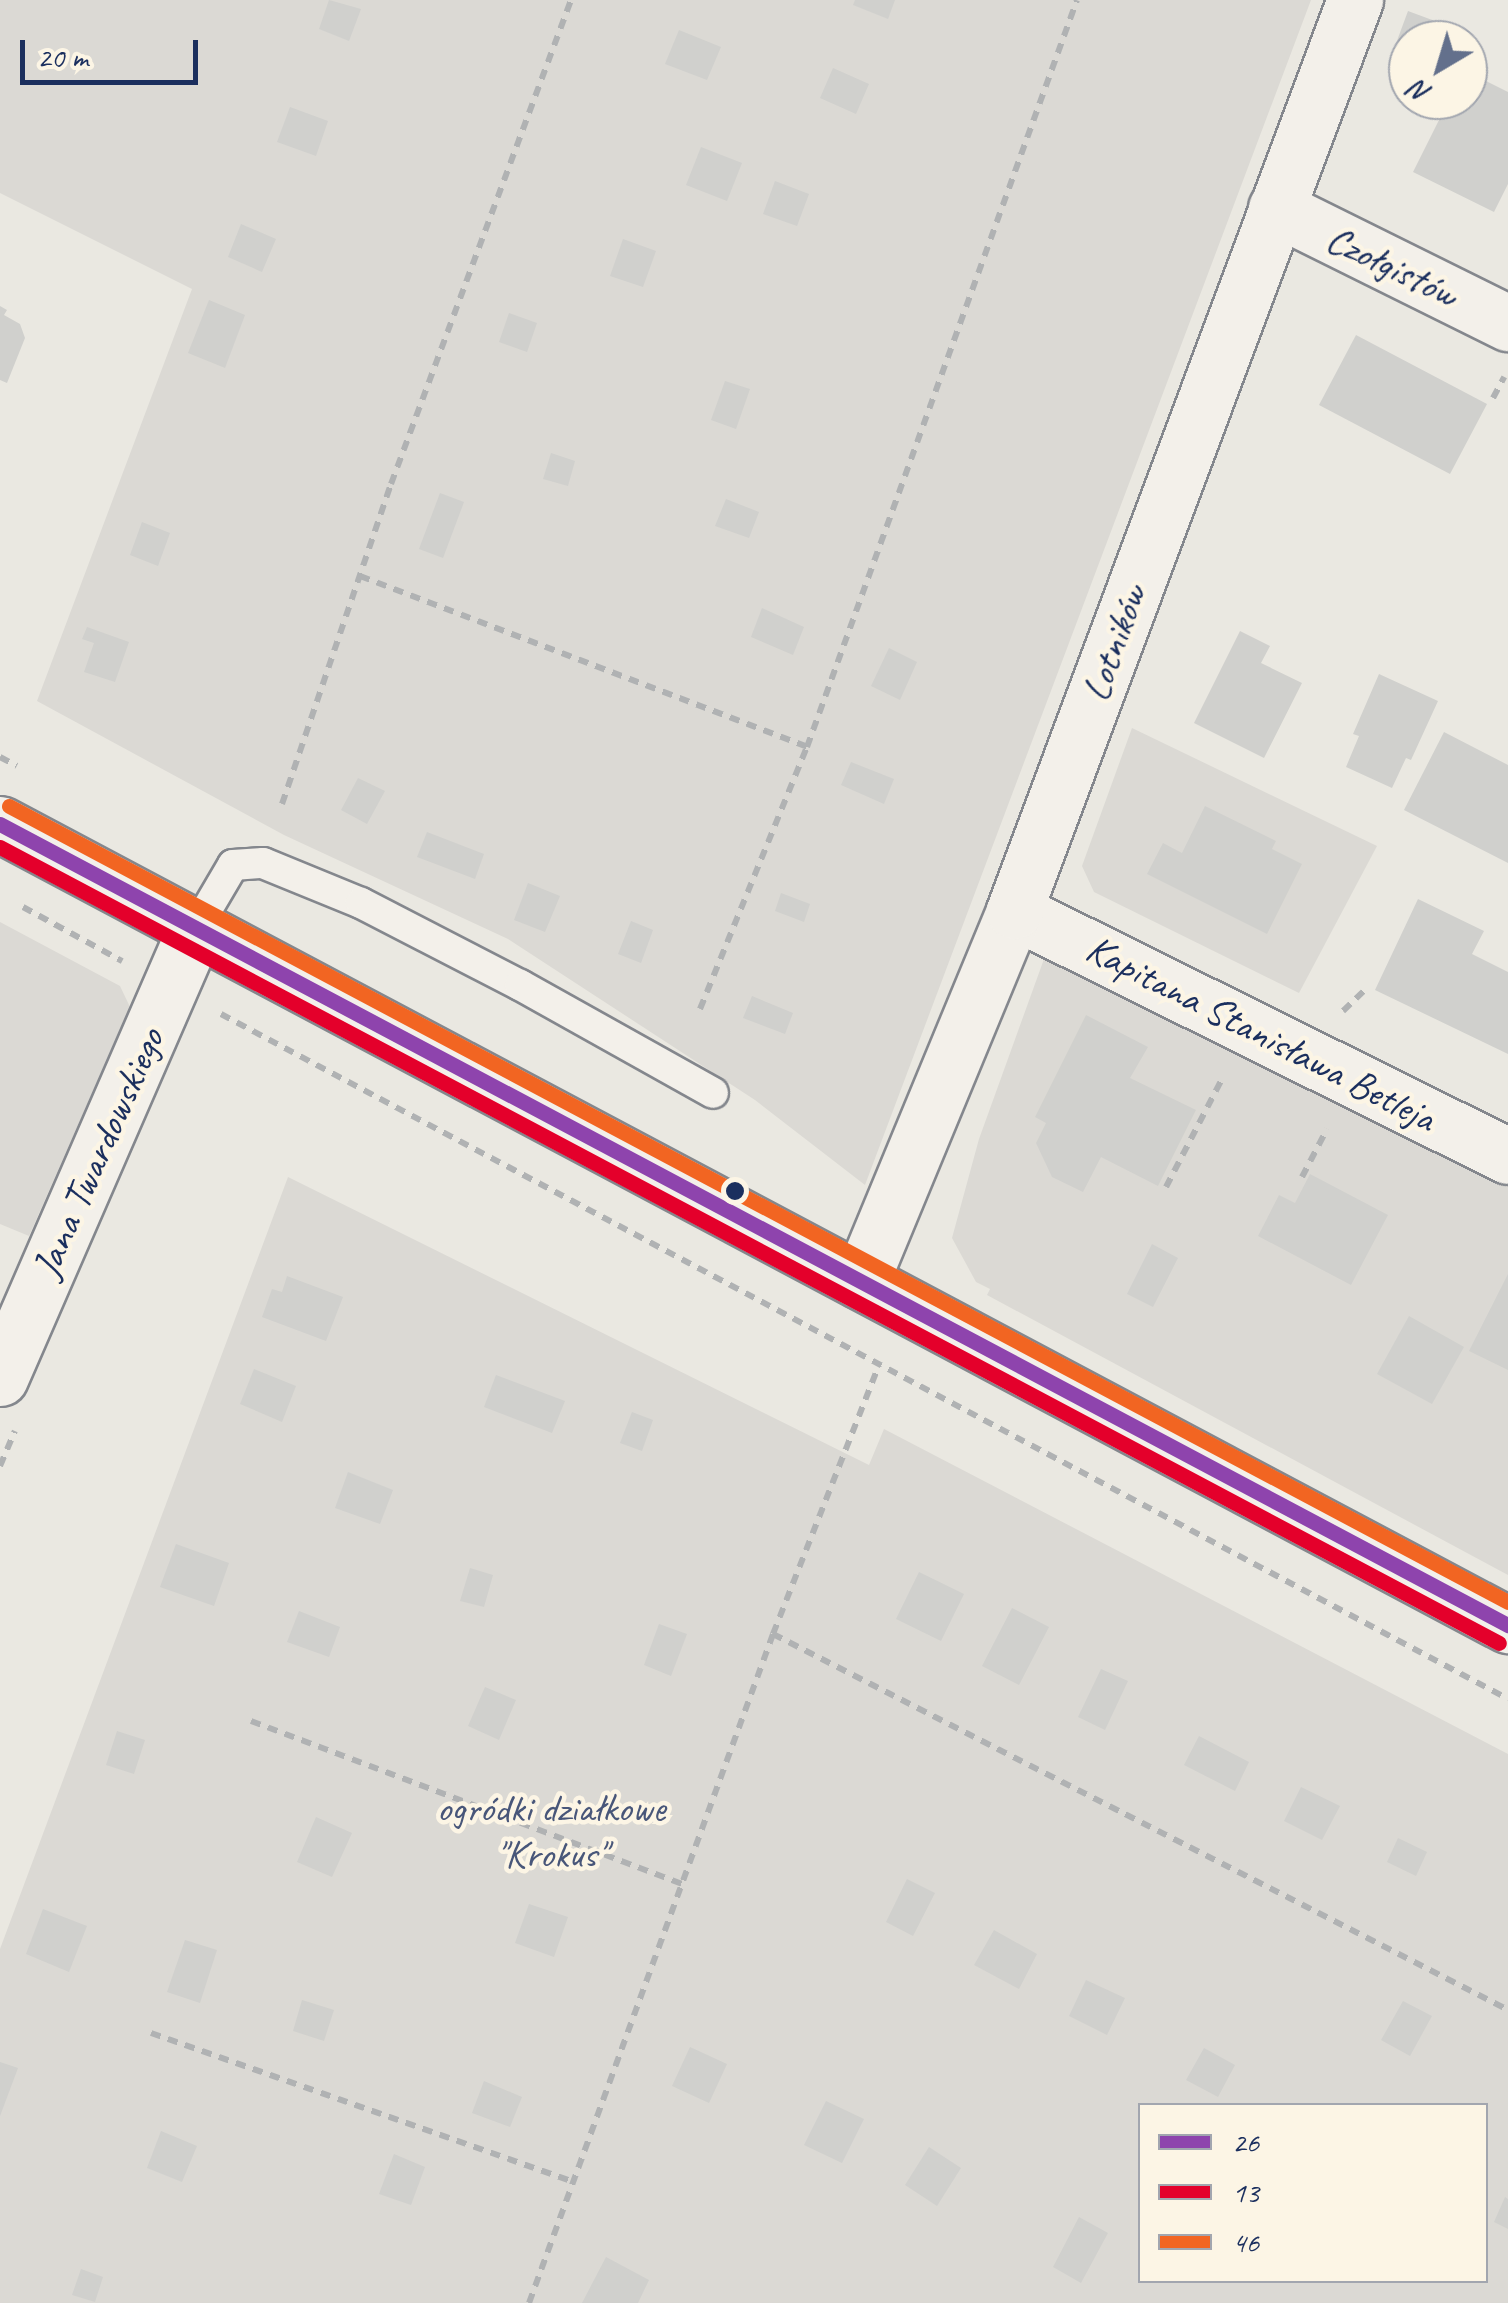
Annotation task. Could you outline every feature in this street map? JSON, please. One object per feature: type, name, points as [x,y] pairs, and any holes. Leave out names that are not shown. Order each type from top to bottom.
[{"type":"street","name":"Lotników","points":[[884,1293],[1014,910],[1354,0]]},
{"type":"street","name":"Czołgistów","points":[[1276,208],[1508,323]]},
{"type":"street","points":[[0,824],[1508,1625]]},
{"type":"street","name":"Kapitana Stanisława Betleja","points":[[1014,910],[1508,1156]]},
{"type":"street","name":"Jana Twardowskiego","points":[[0,1378],[196,928]]},
{"type":"lane","points":[[196,928],[233,865],[263,863],[396,921],[712,1092]]},
{"type":"path","points":[[282,804],[360,576],[571,0]]},
{"type":"path","points":[[700,1009],[807,747],[1077,0]]},
{"type":"path","points":[[360,576],[807,747]]},
{"type":"path","points":[[17,904],[1508,1699]]},
{"type":"path","points":[[1166,1187],[1248,1027]]},
{"type":"path","points":[[530,2303],[772,1634],[878,1366],[884,1293]]},
{"type":"path","points":[[772,1634],[1508,2010]]},
{"type":"path","points":[[251,1722],[682,1884]]},
{"type":"path","points":[[152,2032],[574,2182]]},
{"type":"green space","points":[[0,0],[1311,0],[865,1185],[755,1100],[508,939],[284,835],[37,701],[192,289],[0,193]]},
{"type":"green space","points":[[1132,728],[1377,846],[1299,993],[1094,892],[1082,866]]},
{"type":"green space","points":[[0,922],[120,986],[130,1007],[29,1236],[0,1224]]},
{"type":"green space","points":[[1061,958],[1508,1186],[1508,1575],[987,1295],[990,1289],[976,1282],[952,1238],[979,1139],[1044,959]]},
{"type":"green space","name":"ogródki działkowe \"Krokus\"","points":[[288,1177],[869,1465],[884,1429],[1508,1754],[1508,2303],[0,2303],[0,1949]]},
{"type":"building","points":[[329,0],[361,9],[349,41],[319,29]]},
{"type":"building","points":[[855,0],[895,0],[888,19],[853,5]]},
{"type":"building","points":[[1408,11],[1432,20],[1405,20]]},
{"type":"building","points":[[679,30],[721,47],[707,80],[665,64]]},
{"type":"building","points":[[833,68],[869,84],[856,114],[820,98]]},
{"type":"building","points":[[1488,82],[1508,92],[1508,184],[1494,212],[1413,172],[1439,120],[1488,120]]},
{"type":"building","points":[[290,107],[328,121],[316,156],[277,142]]},
{"type":"building","points":[[701,147],[742,163],[727,201],[686,185]]},
{"type":"building","points":[[775,181],[809,194],[797,226],[763,214]]},
{"type":"building","points":[[241,224],[276,239],[262,272],[228,257]]},
{"type":"building","points":[[623,239],[656,251],[643,287],[610,276]]},
{"type":"building","points":[[209,300],[245,315],[225,368],[188,353]]},
{"type":"building","points":[[0,306],[7,310],[4,315],[20,324],[25,338],[7,383],[0,380]]},
{"type":"building","points":[[509,313],[537,323],[527,352],[499,342]]},
{"type":"building","points":[[1356,335],[1487,404],[1450,474],[1319,405]]},
{"type":"building","points":[[725,381],[750,389],[736,429],[711,420]]},
{"type":"building","points":[[551,453],[575,461],[568,486],[543,479]]},
{"type":"building","points":[[440,493],[464,502],[443,558],[419,549]]},
{"type":"building","points":[[726,499],[759,512],[749,538],[715,526]]},
{"type":"building","points":[[142,522],[170,533],[158,566],[130,555]]},
{"type":"building","points":[[762,608],[804,627],[793,655],[751,637]]},
{"type":"building","points":[[87,627],[129,642],[115,682],[84,672],[94,643],[82,639]]},
{"type":"building","points":[[1240,631],[1270,646],[1261,663],[1302,683],[1264,758],[1194,723]]},
{"type":"building","points":[[889,648],[917,662],[900,700],[871,686]]},
{"type":"building","points":[[1379,674],[1438,701],[1411,760],[1406,758],[1392,788],[1346,767],[1359,736],[1353,734]]},
{"type":"building","points":[[1444,732],[1508,765],[1508,863],[1404,810]]},
{"type":"building","points":[[851,762],[894,779],[884,804],[841,785]]},
{"type":"building","points":[[358,778],[385,791],[367,824],[341,810]]},
{"type":"building","points":[[1205,806],[1276,841],[1272,849],[1302,864],[1267,934],[1147,874],[1163,843],[1182,853]]},
{"type":"building","points":[[427,832],[484,854],[475,879],[417,857]]},
{"type":"building","points":[[528,883],[560,896],[545,932],[514,920]]},
{"type":"building","points":[[781,893],[810,904],[804,922],[775,911]]},
{"type":"building","points":[[1418,899],[1484,931],[1472,954],[1508,972],[1508,1054],[1375,990]]},
{"type":"building","points":[[631,921],[653,930],[641,963],[618,954]]},
{"type":"building","points":[[752,996],[793,1013],[785,1034],[743,1018]]},
{"type":"building","points":[[1086,1015],[1148,1047],[1130,1078],[1196,1110],[1158,1186],[1101,1157],[1083,1192],[1052,1177],[1036,1143],[1046,1123],[1035,1117]]},
{"type":"building","points":[[1310,1174],[1388,1215],[1351,1285],[1258,1236],[1279,1195],[1295,1203]]},
{"type":"building","points":[[1152,1244],[1178,1258],[1153,1307],[1127,1294]]},
{"type":"building","points":[[1508,1274],[1508,1370],[1469,1351]]},
{"type":"building","points":[[287,1276],[343,1297],[326,1341],[262,1317],[272,1289],[282,1292]]},
{"type":"building","points":[[1409,1316],[1464,1347],[1432,1404],[1377,1374]]},
{"type":"building","points":[[254,1369],[296,1386],[282,1422],[240,1404]]},
{"type":"building","points":[[496,1375],[565,1401],[552,1433],[484,1407]]},
{"type":"building","points":[[632,1412],[653,1420],[642,1451],[620,1443]]},
{"type":"building","points":[[348,1472],[393,1490],[380,1524],[335,1508]]},
{"type":"building","points":[[176,1544],[229,1563],[214,1606],[160,1587]]},
{"type":"building","points":[[470,1568],[493,1575],[484,1607],[460,1601]]},
{"type":"building","points":[[919,1572],[964,1594],[941,1641],[896,1619]]},
{"type":"building","points":[[1012,1608],[1049,1627],[1019,1685],[982,1666]]},
{"type":"building","points":[[299,1611],[340,1627],[329,1657],[287,1642]]},
{"type":"building","points":[[659,1624],[687,1634],[671,1676],[644,1665]]},
{"type":"building","points":[[1101,1669],[1128,1681],[1105,1730],[1078,1717]]},
{"type":"building","points":[[485,1687],[516,1700],[499,1740],[468,1726]]},
{"type":"building","points":[[117,1731],[145,1740],[134,1774],[106,1765]]},
{"type":"building","points":[[1199,1736],[1249,1762],[1235,1791],[1184,1765]]},
{"type":"building","points":[[1301,1787],[1340,1806],[1322,1840],[1284,1821]]},
{"type":"building","points":[[316,1817],[352,1833],[332,1877],[297,1862]]},
{"type":"building","points":[[1398,1838],[1427,1852],[1416,1876],[1387,1862]]},
{"type":"building","points":[[907,1879],[935,1893],[913,1936],[886,1922]]},
{"type":"building","points":[[529,1904],[568,1917],[554,1957],[515,1943]]},
{"type":"building","points":[[43,1909],[87,1926],[69,1972],[26,1954]]},
{"type":"building","points":[[994,1930],[1037,1954],[1019,1989],[974,1965]]},
{"type":"building","points":[[185,1940],[217,1950],[200,2003],[167,1992]]},
{"type":"building","points":[[1086,1980],[1125,1998],[1107,2035],[1069,2016]]},
{"type":"building","points":[[302,2000],[334,2010],[324,2041],[293,2031]]},
{"type":"building","points":[[1403,2001],[1432,2016],[1410,2056],[1381,2040]]},
{"type":"building","points":[[690,2047],[727,2064],[709,2103],[672,2086]]},
{"type":"building","points":[[1204,2048],[1235,2065],[1218,2097],[1186,2080]]},
{"type":"building","points":[[0,2062],[18,2068],[0,2116]]},
{"type":"building","points":[[484,2081],[522,2097],[510,2127],[472,2113]]},
{"type":"building","points":[[826,2101],[864,2119],[842,2163],[804,2145]]},
{"type":"building","points":[[161,2131],[197,2146],[182,2182],[147,2168]]},
{"type":"building","points":[[929,2147],[961,2168],[937,2206],[905,2185]]},
{"type":"building","points":[[394,2154],[425,2167],[411,2205],[379,2194]]},
{"type":"building","points":[[1505,2197],[1508,2199],[1508,2229],[1494,2222]]},
{"type":"building","points":[[1079,2217],[1108,2233],[1081,2283],[1053,2267]]},
{"type":"building","points":[[606,2257],[649,2280],[638,2303],[582,2303]]},
{"type":"building","points":[[81,2269],[103,2277],[95,2302],[72,2295]]},
{"type":"transit line","name":"46","points":[[9,806],[1508,1602]]},
{"type":"transit line","name":"26","points":[[0,824],[1508,1625]]},
{"type":"transit line","name":"13","points":[[0,847],[1499,1643]]}]
